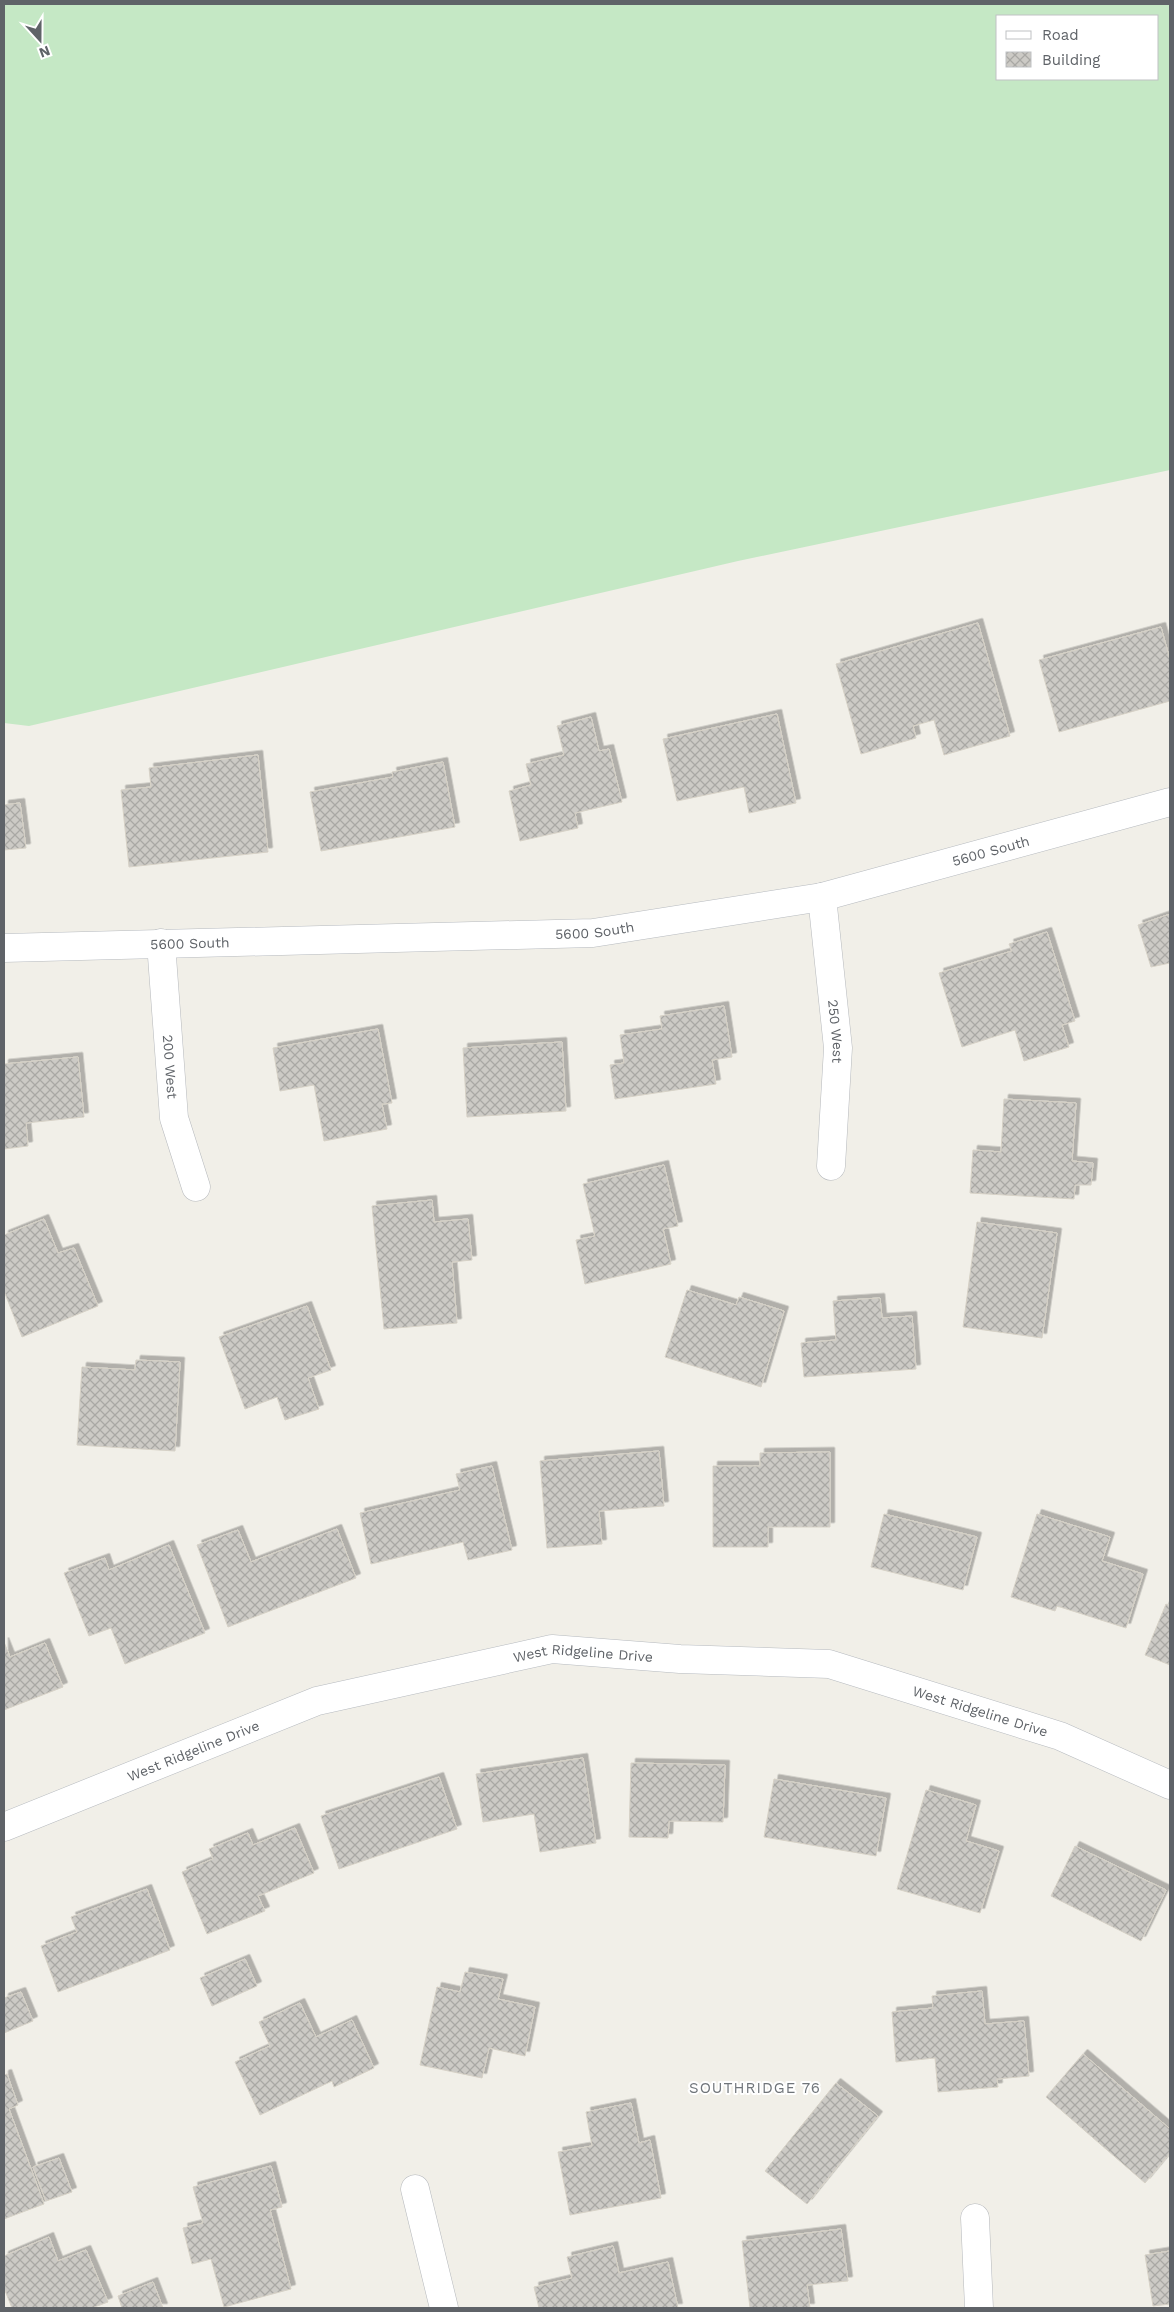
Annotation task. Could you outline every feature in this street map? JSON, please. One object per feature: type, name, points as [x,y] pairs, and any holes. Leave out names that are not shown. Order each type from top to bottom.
[{"type":"street","name":"5600 South","points":[[4,948],[593,933],[822,897],[1170,802]]},
{"type":"street","name":"250 West","points":[[822,897],[838,1048],[831,1166]]},
{"type":"street","name":"200 West","points":[[161,943],[174,1118],[196,1187]]},
{"type":"street","name":"West Ridgeline Drive","points":[[4,1827],[317,1701],[552,1649],[680,1658],[829,1664],[1060,1736],[1170,1785]]},
{"type":"street","points":[[415,2189],[444,2308]]},
{"type":"street","points":[[975,2218],[979,2308]]},
{"type":"green space","points":[[4,4],[1170,4],[1170,470],[738,561],[29,726],[4,723]]},
{"type":"building","points":[[978,623],[1010,736],[944,755],[934,720],[913,726],[916,738],[861,754],[836,664]]},
{"type":"building","points":[[1161,627],[1170,660],[1170,701],[1059,732],[1039,660]]},
{"type":"building","points":[[777,714],[796,803],[749,813],[744,787],[677,801],[663,739]]},
{"type":"building","points":[[591,717],[599,751],[609,749],[622,802],[575,813],[578,828],[520,841],[509,791],[531,785],[526,764],[564,755],[557,726]]},
{"type":"building","points":[[258,755],[268,852],[129,867],[121,790],[151,787],[149,768]]},
{"type":"building","points":[[443,762],[455,827],[321,851],[310,792],[393,777],[392,772]]},
{"type":"building","points":[[20,803],[26,848],[4,850],[4,805]]},
{"type":"building","points":[[1170,914],[1170,963],[1151,967],[1138,925]]},
{"type":"building","points":[[1047,932],[1075,1021],[1062,1025],[1069,1047],[1024,1061],[1015,1030],[962,1047],[939,973],[1012,951],[1009,944]]},
{"type":"building","points":[[724,1006],[732,1057],[712,1060],[716,1084],[615,1099],[610,1065],[624,1063],[620,1035],[662,1029],[660,1016]]},
{"type":"building","points":[[378,1029],[392,1103],[382,1104],[387,1129],[324,1141],[314,1085],[280,1091],[273,1048]]},
{"type":"building","points":[[562,1042],[566,1111],[467,1117],[463,1048]]},
{"type":"building","points":[[78,1057],[84,1117],[26,1123],[28,1146],[4,1149],[4,1064]]},
{"type":"building","points":[[1004,1099],[1076,1103],[1072,1161],[1093,1163],[1091,1185],[1075,1185],[1074,1199],[970,1193],[973,1150],[1001,1152]]},
{"type":"building","points":[[664,1165],[678,1226],[663,1229],[671,1264],[585,1284],[576,1240],[595,1236],[583,1184]]},
{"type":"building","points":[[432,1200],[434,1222],[468,1219],[472,1260],[452,1262],[457,1323],[384,1329],[372,1206]]},
{"type":"building","points":[[44,1219],[58,1253],[74,1248],[98,1306],[22,1337],[4,1291],[4,1235]]},
{"type":"building","points":[[977,1222],[1057,1233],[1042,1338],[963,1327]]},
{"type":"building","points":[[687,1290],[736,1305],[739,1297],[784,1311],[761,1387],[665,1357]]},
{"type":"building","points":[[880,1298],[882,1318],[912,1316],[916,1369],[804,1377],[801,1343],[836,1340],[833,1301]]},
{"type":"building","points":[[307,1306],[331,1370],[308,1378],[319,1409],[285,1420],[277,1397],[245,1409],[219,1337]]},
{"type":"building","points":[[136,1360],[180,1362],[175,1451],[77,1445],[82,1367],[135,1370]]},
{"type":"building","points":[[659,1451],[664,1506],[599,1511],[602,1544],[547,1548],[540,1461]]},
{"type":"building","points":[[830,1452],[830,1527],[768,1527],[768,1547],[713,1547],[713,1466],[760,1466],[760,1453]]},
{"type":"building","points":[[492,1466],[512,1550],[468,1560],[463,1542],[371,1564],[360,1513],[460,1490],[456,1474]]},
{"type":"building","points":[[884,1514],[977,1537],[963,1590],[871,1567]]},
{"type":"building","points":[[1037,1514],[1110,1537],[1102,1561],[1143,1574],[1126,1628],[1057,1606],[1055,1611],[1011,1597]]},
{"type":"building","points":[[337,1529],[356,1578],[228,1627],[197,1545],[238,1530],[251,1562]]},
{"type":"building","points":[[169,1545],[205,1633],[125,1664],[111,1628],[89,1636],[64,1573],[105,1558],[109,1570]]},
{"type":"building","points":[[1166,1604],[1170,1606],[1170,1665],[1145,1655]]},
{"type":"building","points":[[4,1642],[10,1657],[45,1643],[63,1687],[4,1710]]},
{"type":"building","points":[[583,1758],[596,1843],[540,1852],[534,1814],[483,1822],[476,1774]]},
{"type":"building","points":[[631,1763],[725,1765],[723,1822],[669,1821],[668,1838],[629,1837]]},
{"type":"building","points":[[439,1777],[457,1829],[339,1869],[321,1816]]},
{"type":"building","points":[[774,1779],[886,1798],[876,1856],[764,1837]]},
{"type":"building","points":[[926,1790],[976,1805],[966,1841],[999,1851],[980,1913],[897,1889]]},
{"type":"building","points":[[295,1828],[314,1873],[258,1896],[265,1911],[207,1934],[182,1872],[213,1859],[209,1849],[248,1833],[253,1845]]},
{"type":"building","points":[[1075,1846],[1166,1890],[1141,1941],[1051,1896]]},
{"type":"building","points":[[147,1889],[170,1950],[58,1992],[41,1946],[77,1932],[71,1917]]},
{"type":"building","points":[[245,1959],[257,1986],[212,2006],[200,1978]]},
{"type":"building","points":[[465,1972],[503,1979],[498,1999],[535,2007],[525,2056],[489,2048],[482,2078],[420,2065],[437,1987],[460,1992]]},
{"type":"building","points":[[982,1991],[985,2024],[1024,2021],[1029,2076],[997,2079],[998,2087],[938,2092],[935,2058],[896,2062],[892,2012],[933,2008],[932,1996]]},
{"type":"building","points":[[21,1992],[33,2021],[4,2033],[4,1998]]},
{"type":"building","points":[[300,2003],[316,2037],[352,2020],[374,2068],[334,2087],[332,2081],[260,2115],[235,2062],[270,2046],[259,2022]]},
{"type":"building","points":[[1083,2054],[1170,2129],[1170,2153],[1145,2183],[1046,2097]]},
{"type":"building","points":[[7,2074],[18,2105],[9,2109],[44,2204],[4,2219],[4,2075]]},
{"type":"building","points":[[836,2083],[878,2116],[807,2204],[765,2171]]},
{"type":"building","points":[[631,2103],[639,2143],[650,2140],[661,2198],[570,2215],[558,2152],[592,2146],[586,2112]]},
{"type":"building","points":[[59,2158],[72,2192],[46,2201],[33,2167]]},
{"type":"building","points":[[271,2166],[282,2207],[270,2210],[291,2289],[224,2307],[211,2259],[192,2264],[183,2228],[203,2223],[193,2187]]},
{"type":"building","points":[[841,2229],[848,2281],[807,2285],[810,2308],[750,2308],[742,2241]]},
{"type":"building","points":[[49,2237],[58,2261],[86,2250],[108,2302],[92,2308],[12,2308],[4,2288],[4,2256]]},
{"type":"building","points":[[613,2246],[619,2273],[668,2262],[678,2308],[539,2308],[534,2287],[572,2278],[567,2257]]},
{"type":"building","points":[[1170,2251],[1170,2304],[1153,2306],[1145,2255]]},
{"type":"building","points":[[153,2282],[163,2308],[122,2308],[118,2296]]},
{"type":"district","name":"SOUTHRIDGE 76","points":[[755,2088]]}]
